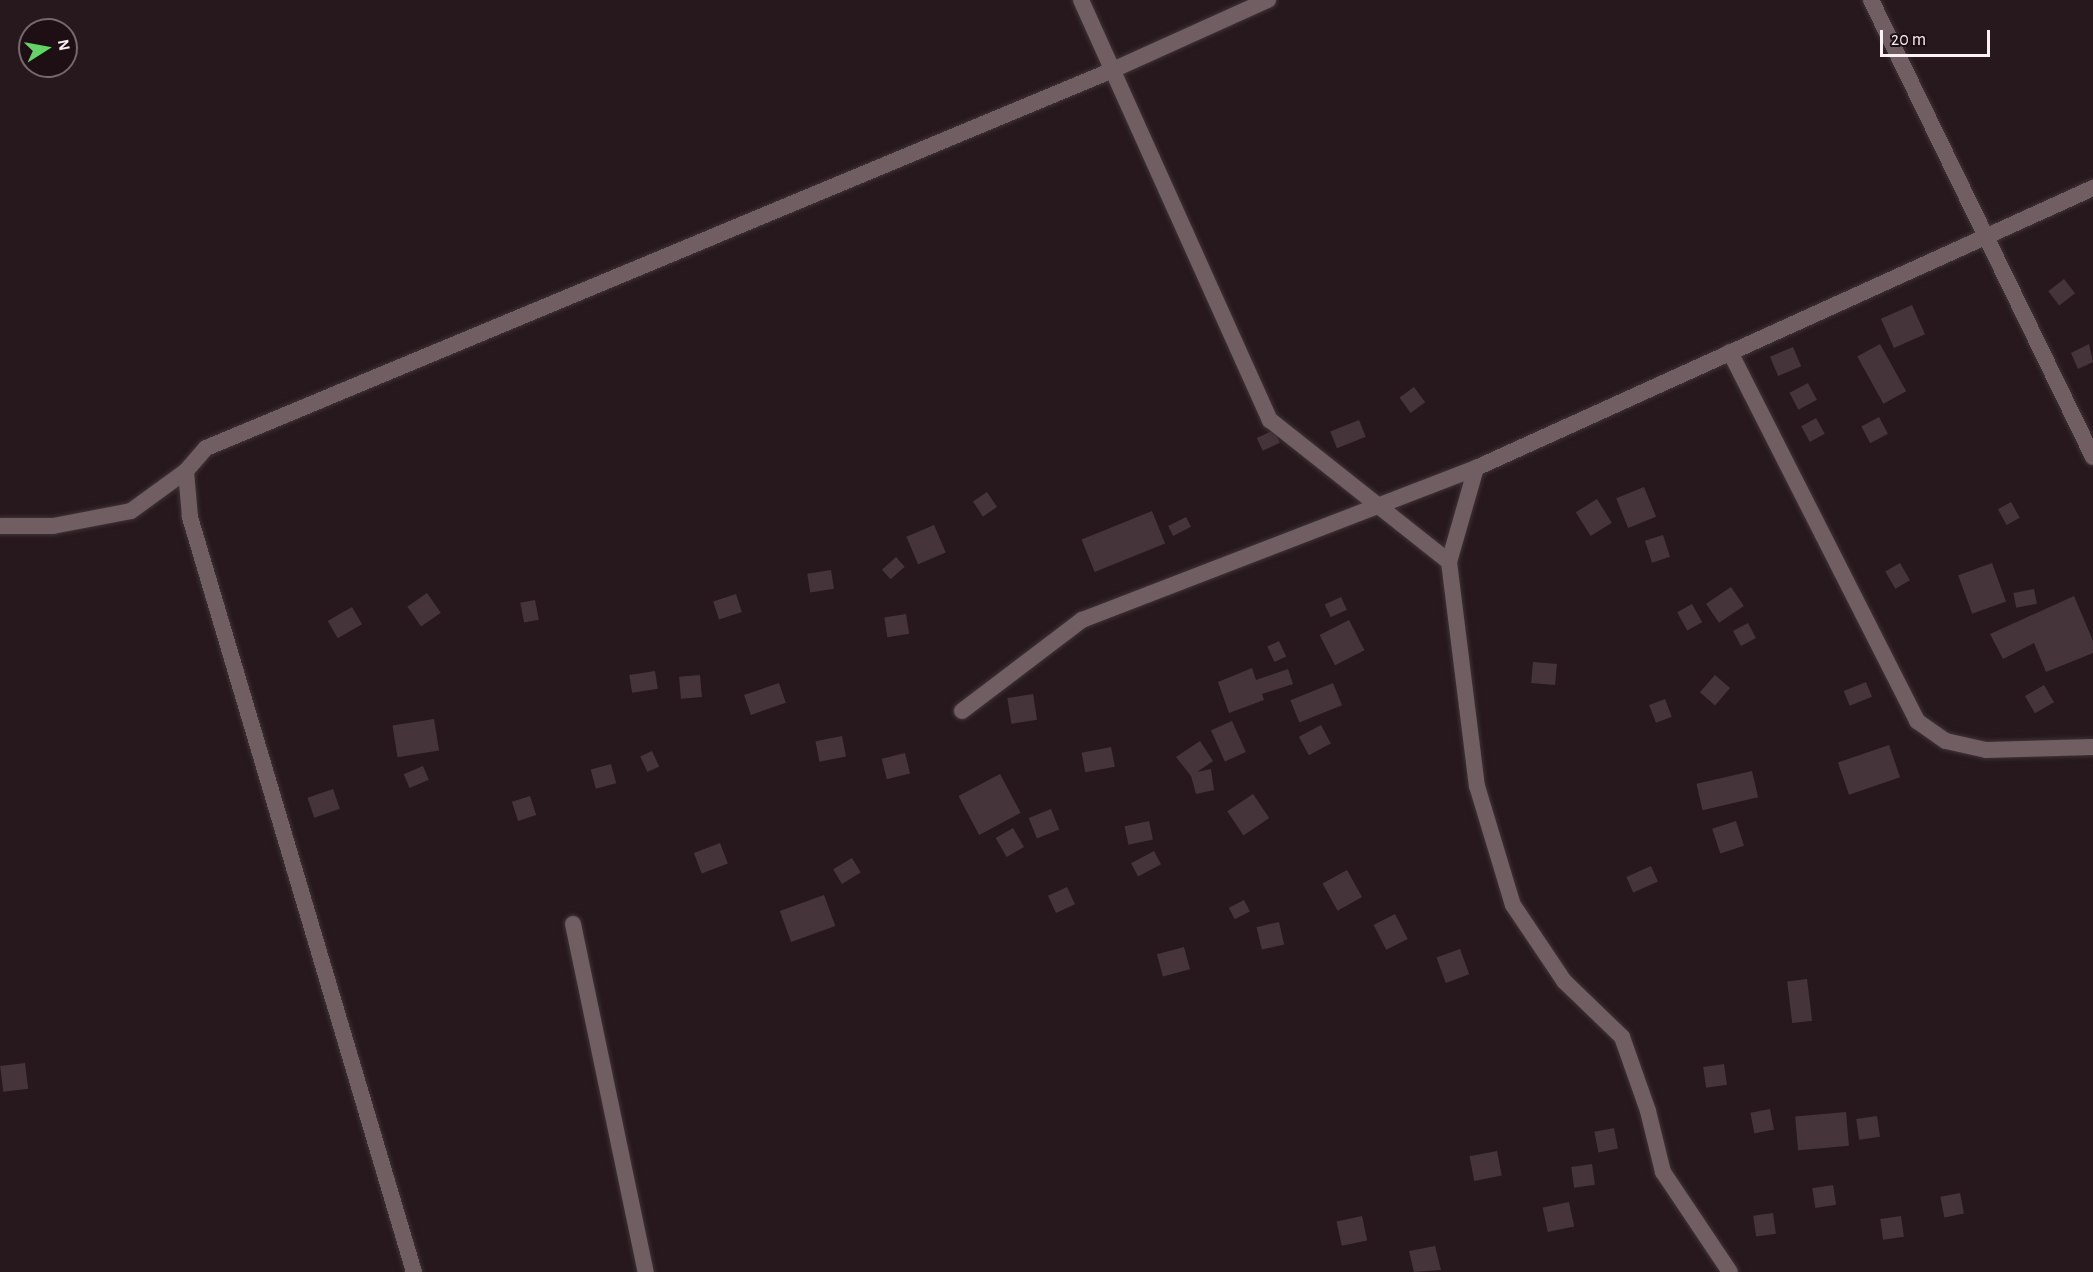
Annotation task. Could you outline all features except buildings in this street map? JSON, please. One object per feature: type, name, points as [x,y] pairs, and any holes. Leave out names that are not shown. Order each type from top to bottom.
[{"type":"street","points":[[1081,0],[1115,69],[1270,420],[1449,562]]},
{"type":"street","points":[[0,526],[53,526],[131,511],[186,471],[206,448],[1115,69],[1268,0]]},
{"type":"street","points":[[1871,0],[2093,457]]},
{"type":"street","points":[[962,711],[1082,620],[1377,504],[1476,468],[2093,188]]},
{"type":"street","points":[[1730,352],[1917,721],[1946,741],[1986,750],[2093,747]]},
{"type":"street","points":[[1476,468],[1449,562],[1477,786],[1513,905],[1564,981],[1622,1037],[1648,1111],[1663,1172],[1730,1272]]},
{"type":"street","points":[[186,471],[190,517],[414,1272]]},
{"type":"street","points":[[573,924],[646,1272]]}]
